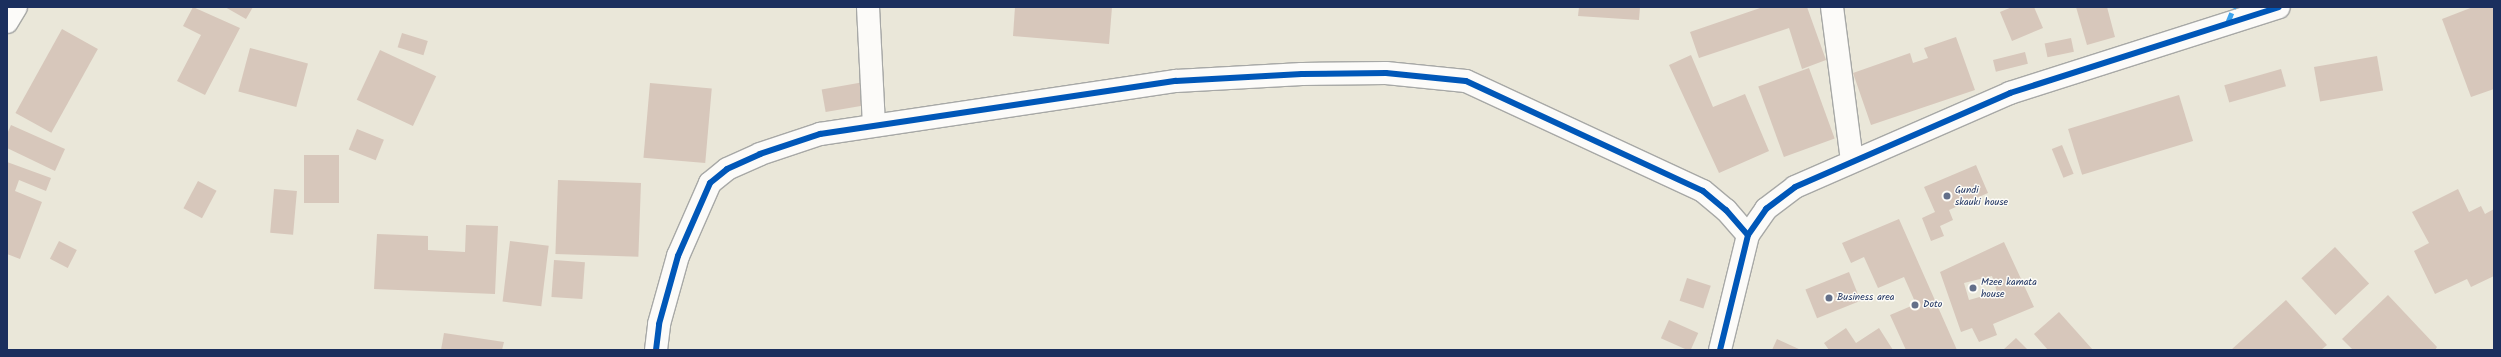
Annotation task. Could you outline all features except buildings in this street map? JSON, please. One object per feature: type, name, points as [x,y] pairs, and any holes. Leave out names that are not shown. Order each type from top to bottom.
[{"type":"street","points":[[7,22],[16,7]]},
{"type":"street","points":[[868,7],[874,124]]},
{"type":"street","points":[[1832,7],[1852,160]]},
{"type":"street","points":[[1720,350],[1748,235],[1766,209],[1795,187],[1852,160],[2010,93],[2279,7]]},
{"type":"street","points":[[656,350],[659,324],[678,256],[710,183],[727,169],[760,154],[820,134],[874,124],[945,117],[1176,81],[1302,74],[1386,73],[1466,81],[1702,191],[1726,210],[1748,235]]},
{"type":"marked path","points":[[2228,22],[2234,7]]},
{"type":"cycle path","points":[[1720,350],[1748,235],[1766,209],[1795,187],[2010,93],[2279,7]]},
{"type":"cycle path","points":[[656,350],[659,324],[678,256],[710,183],[727,169],[760,154],[820,134],[1176,81],[1302,74],[1386,73],[1466,81],[1703,191],[1726,210],[1748,235]]},
{"type":"place","name":"Gundi skauki house","points":[[1947,196]]},
{"type":"place","name":"Mzee kamata house","points":[[1973,288]]},
{"type":"place","name":"Business area","points":[[1829,298]]},
{"type":"place","name":"Doto","points":[[1915,305]]}]
